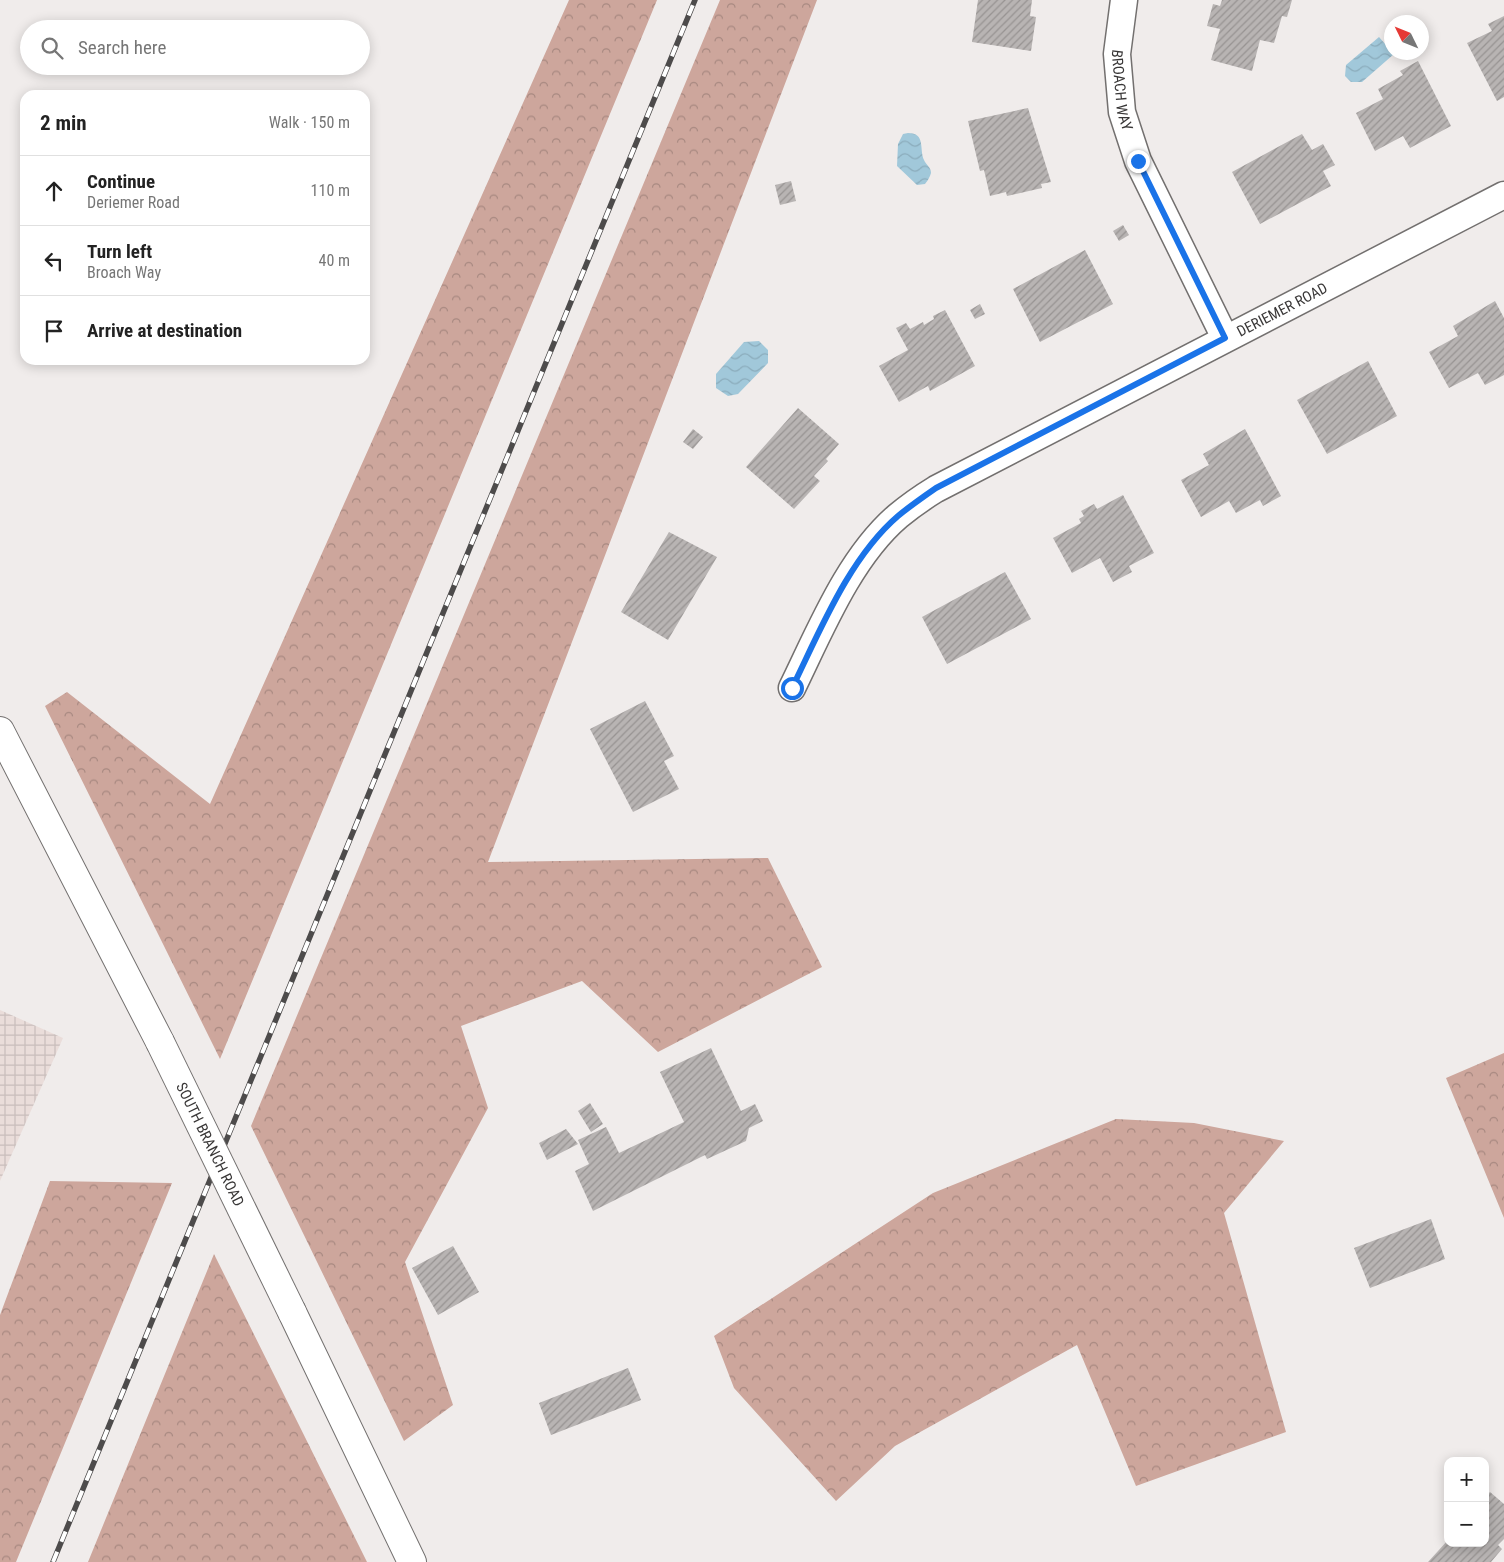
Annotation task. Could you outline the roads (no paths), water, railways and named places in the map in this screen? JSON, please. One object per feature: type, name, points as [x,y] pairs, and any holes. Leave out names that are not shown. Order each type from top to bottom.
[{"type":"street","name":"BROACH WAY","points":[[1124,0],[1117,54],[1122,112],[1138,161],[1225,338]]},
{"type":"street","name":"DERIEMER ROAD","points":[[792,688],[830,608],[865,553],[897,516],[936,488],[1504,195]]},
{"type":"street","name":"SOUTH BRANCH ROAD","points":[[0,731],[160,1042],[412,1562]]},
{"type":"water","points":[[1379,37],[1384,43],[1384,60],[1387,60],[1362,82],[1351,82],[1345,76],[1346,65]]},
{"type":"water","points":[[903,134],[914,134],[920,139],[924,160],[930,169],[931,174],[925,184],[917,185],[897,166],[898,144]]},
{"type":"water","points":[[759,341],[768,350],[768,363],[738,394],[728,396],[716,388],[716,374],[744,342]]},
{"type":"railway","points":[[53,1562],[695,0]]}]
